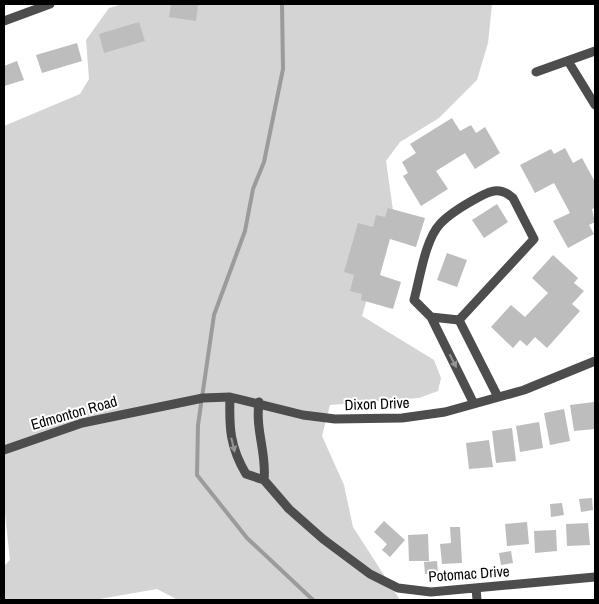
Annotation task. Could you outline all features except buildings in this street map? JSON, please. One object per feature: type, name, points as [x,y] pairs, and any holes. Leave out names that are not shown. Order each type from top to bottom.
[{"type":"street","points":[[4,21],[50,4]]},
{"type":"street","points":[[536,72],[595,51]]},
{"type":"street","points":[[568,61],[595,104]]},
{"type":"street","points":[[459,320],[534,239],[514,198],[504,191],[493,190],[469,202],[440,224],[426,254],[414,300],[431,317],[474,404]]},
{"type":"street","points":[[431,317],[459,320]]},
{"type":"street","points":[[459,320],[498,396]]},
{"type":"street","name":"Dixon Drive","points":[[154,407],[203,398],[230,396],[303,415],[334,420],[367,420],[445,412],[524,390],[595,361]]},
{"type":"street","name":"Potomac Drive","points":[[230,396],[229,429],[236,456],[246,474],[264,480],[289,509],[323,538],[370,574],[398,588],[431,592],[595,577]]},
{"type":"street","points":[[259,402],[256,420],[265,469],[264,480]]},
{"type":"street","name":"Edmonton Road","points":[[4,450],[82,423],[154,407]]},
{"type":"street","points":[[476,588],[477,600]]},
{"type":"shaded area","points":[[123,4],[492,4],[488,43],[477,80],[439,118],[400,142],[386,161],[393,210],[362,316],[434,360],[441,378],[438,391],[419,398],[330,405],[322,436],[344,485],[353,527],[400,600],[178,600],[157,589],[94,600],[4,600],[4,566],[10,560],[4,504],[4,126],[80,94],[89,79],[86,40],[109,8]]},
{"type":"waterway","points":[[282,4],[283,69],[264,162],[253,189],[245,231],[214,315],[198,425],[197,475],[247,538],[313,600]]}]
